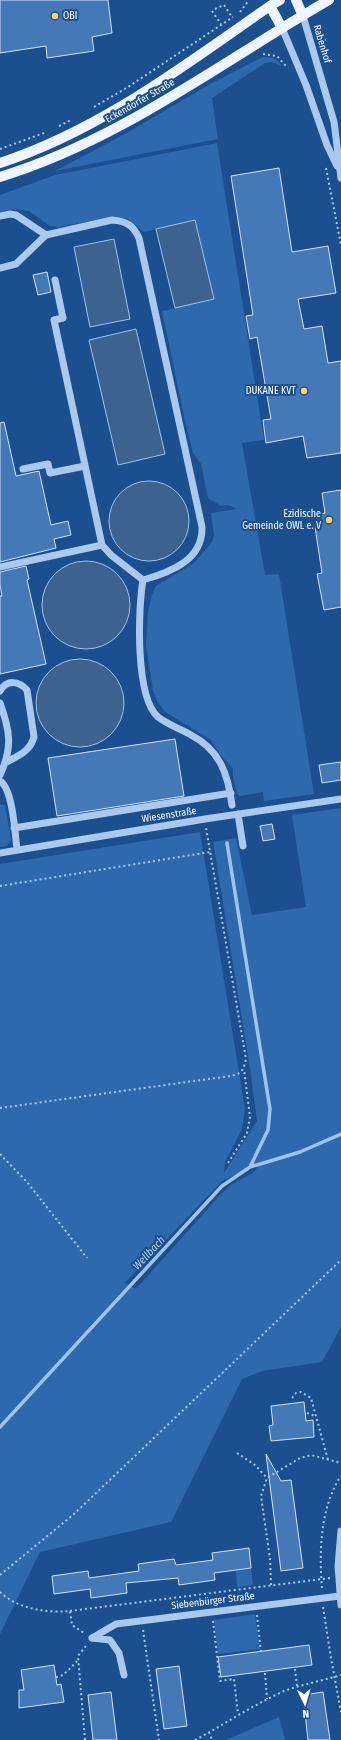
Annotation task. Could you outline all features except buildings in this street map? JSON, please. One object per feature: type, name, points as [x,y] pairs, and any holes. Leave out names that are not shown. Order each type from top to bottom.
[{"type":"main road","name":"Eckendorfer Straße","points":[[0,163],[27,154],[80,130],[140,96],[268,3],[280,0]]},
{"type":"main road","points":[[296,0],[303,16]]},
{"type":"main road","name":"Eckendorfer Straße","points":[[0,177],[30,167],[85,144],[145,113],[329,0]]},
{"type":"main road","points":[[268,3],[282,28]]},
{"type":"street","name":"Rabenhof","points":[[303,16],[334,122],[338,142],[340,174]]},
{"type":"street","name":"Rabenhof","points":[[282,28],[306,85],[340,174]]},
{"type":"street","points":[[0,216],[10,214],[16,215],[46,235]]},
{"type":"street","points":[[0,268],[16,264],[46,235],[112,220],[121,220],[132,226],[139,238],[200,519],[202,538],[196,551],[186,561],[171,570],[143,580]]},
{"type":"street","points":[[55,280],[63,318],[54,320],[102,545],[111,555],[143,580]]},
{"type":"street","points":[[23,469],[48,464],[50,473],[85,466]]},
{"type":"street","points":[[0,567],[102,545]]},
{"type":"street","points":[[143,580],[140,618],[140,650],[150,707],[158,717],[198,739],[215,753],[228,780],[232,805]]},
{"type":"street","points":[[0,691],[6,684],[17,682],[23,685],[27,690],[34,737],[33,743],[26,751],[5,763]]},
{"type":"street","points":[[0,703],[7,722],[8,750],[0,775]]},
{"type":"street","points":[[0,780],[4,783],[8,793],[18,850]]},
{"type":"street","points":[[14,828],[230,793]]},
{"type":"street","name":"Wiesenstraße","points":[[0,853],[205,819],[341,799]]},
{"type":"street","points":[[238,814],[243,846]]},
{"type":"street","points":[[341,1532],[339,1577],[341,1605]]},
{"type":"street","name":"Siebenbürger Straße","points":[[92,1638],[116,1624],[340,1596]]},
{"type":"street","points":[[92,1638],[110,1640],[119,1653],[124,1675]]},
{"type":"path","points":[[91,110],[240,12],[249,0]]},
{"type":"path","points":[[215,9],[224,4],[235,21]]},
{"type":"path","points":[[212,11],[221,24]]},
{"type":"path","points":[[52,129],[72,119]]},
{"type":"path","points":[[0,149],[46,132]]},
{"type":"path","points":[[205,819],[246,1059],[244,1069],[250,1117],[247,1133],[228,1163]]},
{"type":"path","points":[[0,886],[210,852]]},
{"type":"path","points":[[0,1108],[237,1075],[244,1069]]},
{"type":"path","points":[[0,1154],[27,1182],[87,1258]]},
{"type":"path","points":[[0,1575],[74,1514],[341,1260]]},
{"type":"path","points":[[292,1398],[296,1393],[301,1392],[311,1398],[328,1460]]},
{"type":"path","points":[[307,1413],[316,1416]]},
{"type":"path","points":[[237,1452],[255,1465],[267,1478]]},
{"type":"path","points":[[271,1585],[270,1559],[261,1496],[267,1478],[300,1458],[311,1455],[341,1463]]},
{"type":"path","points":[[0,1592],[16,1602],[29,1607],[55,1612],[339,1577]]},
{"type":"path","points":[[256,1606],[261,1652]]},
{"type":"path","points":[[70,1611],[72,1626],[92,1638],[78,1656],[85,1740]]},
{"type":"path","points":[[212,1612],[220,1681],[234,1678],[238,1714]]},
{"type":"path","points":[[142,1620],[159,1740]]},
{"type":"path","points":[[56,1677],[59,1677],[78,1660]]},
{"type":"path","points":[[296,1669],[297,1686]]},
{"type":"path","points":[[265,1673],[267,1699]]},
{"type":"path","points":[[194,1740],[267,1699],[297,1686],[341,1675]]},
{"type":"path","points":[[209,1732],[212,1740]]},
{"type":"shaded area","points":[[263,57],[274,58],[283,66],[271,62],[265,63],[212,98],[218,139],[55,171],[127,133],[210,84]]},
{"type":"shaded area","points":[[217,143],[264,440],[242,443],[265,575],[279,574],[314,794],[264,801],[263,792],[240,796],[237,794],[233,777],[233,768],[221,756],[211,740],[165,712],[157,701],[153,691],[146,645],[148,611],[152,594],[156,586],[194,563],[212,542],[214,535],[211,513],[237,509],[228,505],[221,506],[208,498],[201,464],[193,453],[185,421],[162,311],[214,299],[195,220],[144,232],[128,219],[111,217],[59,227],[50,226],[29,211],[12,209],[0,212],[0,195],[55,175]]},
{"type":"shaded area","points":[[195,220],[214,299],[175,308],[156,229]]},
{"type":"shaded area","points":[[114,239],[130,319],[90,327],[74,247]]},
{"type":"shaded area","points":[[136,329],[165,454],[118,465],[89,340]]},
{"type":"shaded area","points":[[149,481],[164,484],[177,493],[186,506],[189,521],[186,536],[177,549],[164,558],[149,561],[134,558],[121,549],[112,536],[109,521],[112,506],[121,493],[134,484]]},
{"type":"shaded area","points":[[86,561],[103,564],[117,574],[127,588],[130,605],[127,622],[117,636],[103,646],[86,649],[69,646],[55,636],[45,622],[42,605],[45,588],[55,574],[69,564]]},
{"type":"shaded area","points":[[80,659],[97,662],[105,666],[117,678],[121,686],[124,703],[121,720],[117,728],[105,740],[97,744],[80,747],[63,744],[55,740],[43,728],[39,720],[36,703],[39,686],[43,678],[55,666],[63,662]]},
{"type":"shaded area","points":[[0,804],[5,805],[11,840],[7,846],[0,847]]},
{"type":"shaded area","points":[[341,808],[341,1327],[322,1362],[262,1371],[242,1379],[171,1522],[40,1552],[0,1634],[0,864],[200,832],[245,1109],[242,1129],[225,1162],[224,1173],[257,1121],[250,1068],[213,842],[236,838],[252,915],[306,907],[292,815]],"holes":[[[261,1163],[253,1173],[231,1185],[221,1194],[136,1289],[125,1283],[222,1181]]]},
{"type":"shaded area","points":[[251,1569],[253,1585],[237,1587],[236,1571]]},
{"type":"shaded area","points":[[255,1614],[260,1649],[218,1654],[214,1620]]},
{"type":"shaded area","points":[[279,1717],[285,1740],[226,1740]]},
{"type":"waterway","points":[[227,843],[270,1109],[268,1130],[250,1167]]},
{"type":"waterway","name":"Wellbach","points":[[0,1427],[222,1186],[250,1167],[300,1152],[341,1134]]},
{"type":"place","name":"OBI","points":[[55,16]]},
{"type":"place","name":"DUKANE KVT","points":[[304,391]]},
{"type":"place","name":"Ezidische Gemeinde OWL e. V","points":[[329,520]]}]
